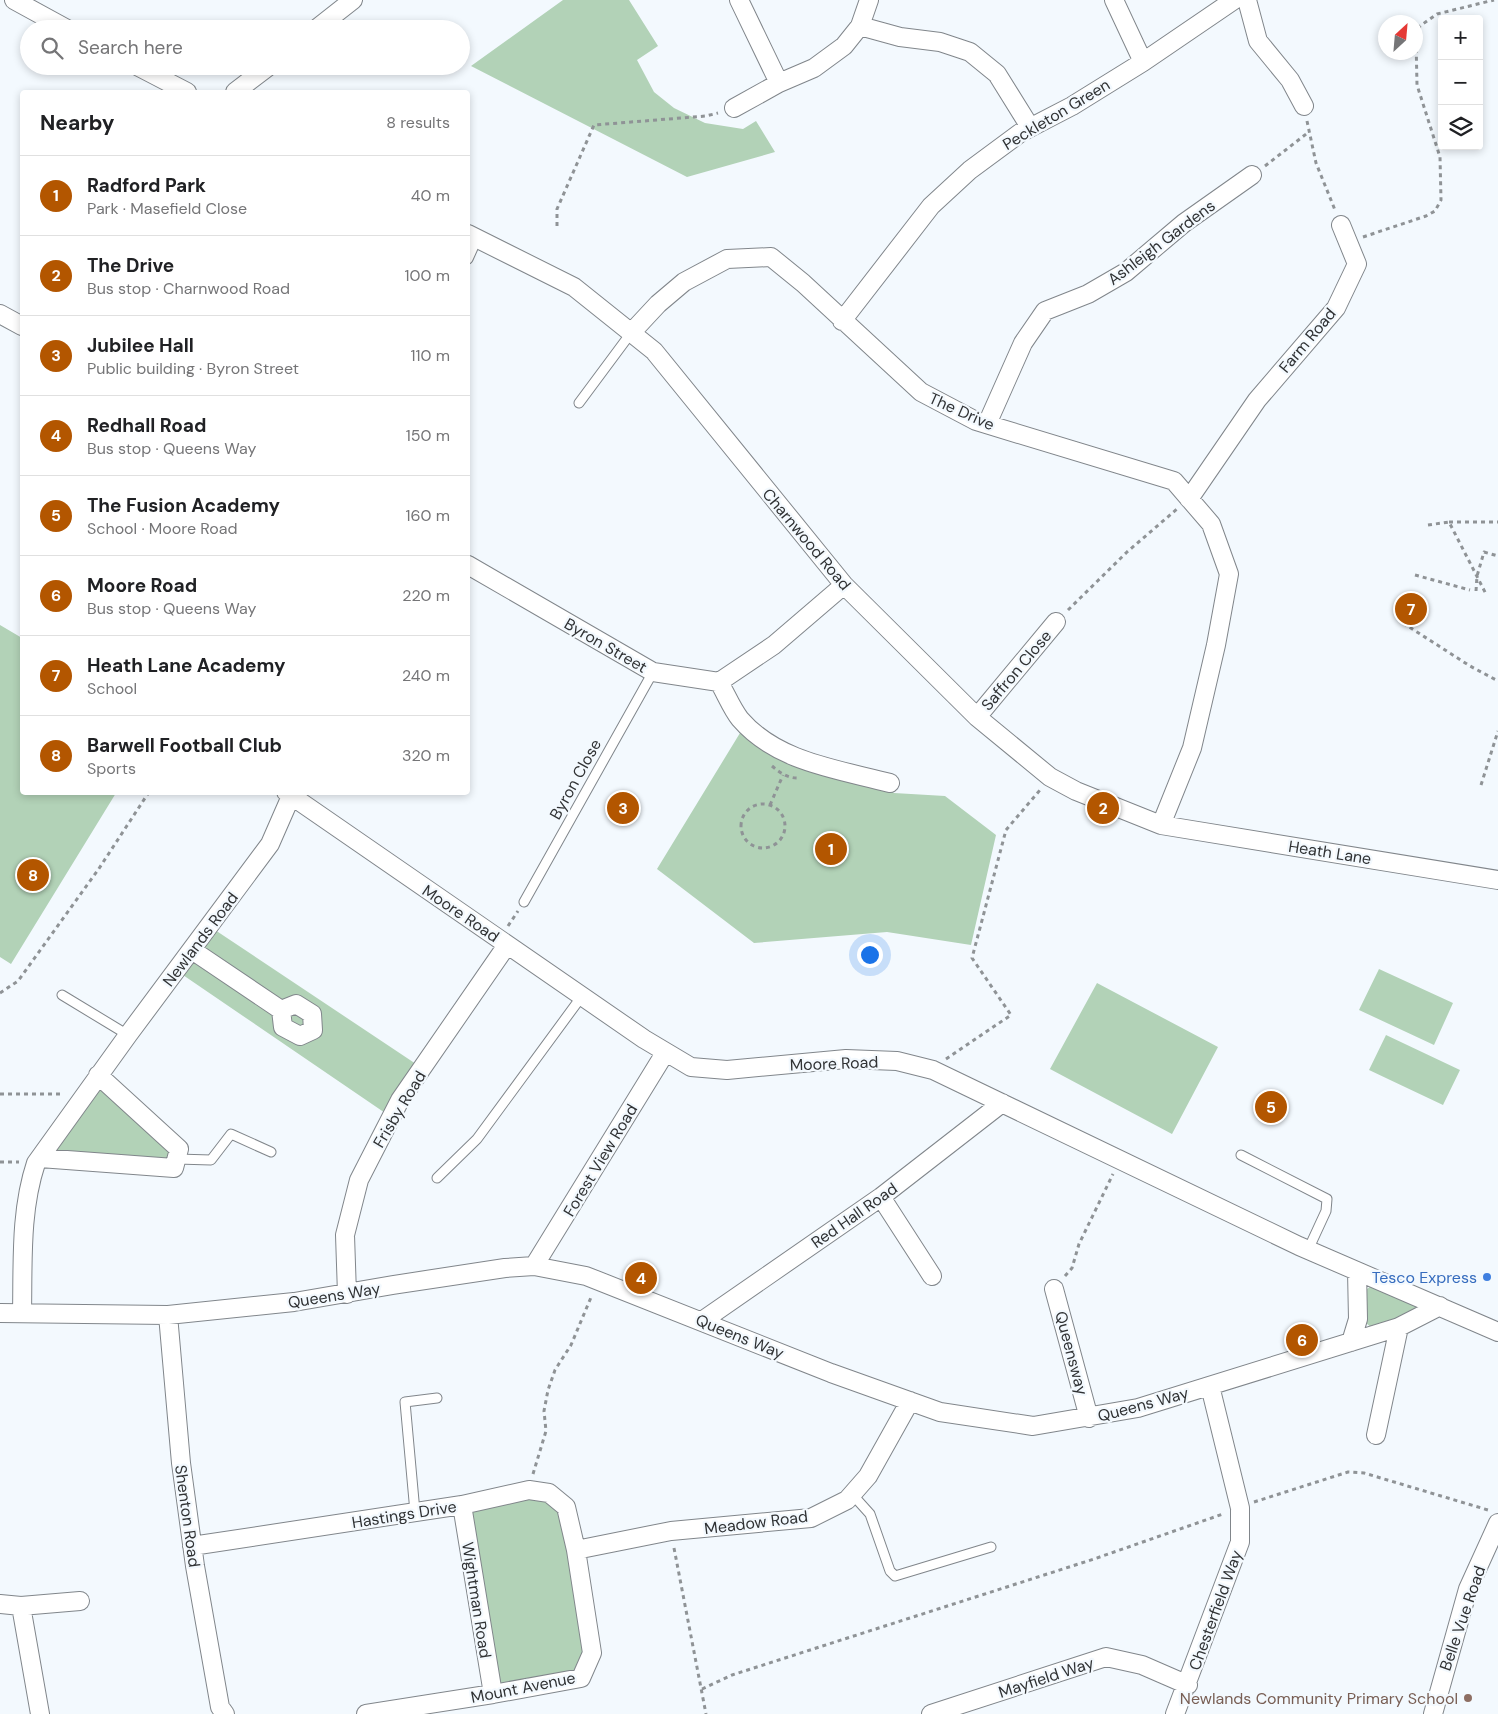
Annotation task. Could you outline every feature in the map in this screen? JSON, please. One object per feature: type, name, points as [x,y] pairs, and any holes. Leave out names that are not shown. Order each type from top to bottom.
[{"type":"street","points":[[14,0],[51,20]]},
{"type":"street","points":[[327,20],[352,0]]},
{"type":"street","points":[[739,0],[779,83]]},
{"type":"street","points":[[734,108],[779,83],[814,68],[844,46],[860,26],[869,0]]},
{"type":"street","points":[[1114,0],[1143,62]]},
{"type":"street","name":"Peckleton Green","points":[[842,321],[931,206],[970,170],[1030,127],[1072,106],[1143,62],[1234,0]]},
{"type":"street","points":[[1247,0],[1258,41],[1290,80],[1304,106]]},
{"type":"street","points":[[860,26],[900,37],[940,42],[970,52],[997,74],[1030,127]]},
{"type":"street","points":[[154,75],[183,90]]},
{"type":"street","points":[[238,90],[257,75]]},
{"type":"street","name":"Ashleigh Gardens","points":[[987,424],[1023,343],[1045,311],[1088,294],[1126,272],[1184,223],[1252,175]]},
{"type":"street","name":"Farm Road","points":[[1189,499],[1257,400],[1336,308],[1357,264],[1341,225]]},
{"type":"street","name":"Charnwood Road","points":[[472,237],[574,286],[654,351],[844,585],[977,717],[1050,777],[1076,791],[1162,825]]},
{"type":"street","name":"The Drive","points":[[631,333],[658,304],[684,282],[727,259],[771,257],[803,283],[842,321],[922,392],[987,424],[1174,481],[1211,524],[1229,574],[1216,645],[1192,748],[1162,825]]},
{"type":"street","points":[[0,314],[20,325]]},
{"type":"street","name":"Byron Street","points":[[470,566],[653,672],[719,682]]},
{"type":"street","points":[[844,585],[774,645],[719,682],[739,718],[763,740],[796,759],[890,783]]},
{"type":"street","name":"Saffron Close","points":[[977,717],[1056,622]]},
{"type":"street","name":"Newlands Road","points":[[22,1313],[23,1235],[31,1177],[40,1158],[128,1034],[270,844],[288,795]]},
{"type":"street","name":"Moore Road","points":[[289,795],[665,1053],[691,1068],[727,1070],[846,1059],[898,1061],[932,1070],[1308,1250],[1498,1332]]},
{"type":"street","name":"Heath Lane","points":[[1162,825],[1498,880]]},
{"type":"street","name":"Frisby Road","points":[[347,1294],[345,1235],[359,1180],[400,1100],[503,942]]},
{"type":"street","points":[[192,950],[281,1010]]},
{"type":"street","name":"Forest View Road","points":[[534,1266],[665,1053]]},
{"type":"street","points":[[40,1158],[174,1168],[179,1149],[98,1075]]},
{"type":"street","name":"Red Hall Road","points":[[702,1321],[881,1197],[1002,1103]]},
{"type":"street","points":[[881,1197],[932,1276]]},
{"type":"street","name":"Queens Way","points":[[0,1313],[168,1315],[294,1302],[506,1268],[534,1266],[586,1276],[831,1373],[940,1412],[1033,1426],[1089,1418],[1138,1408],[1399,1327],[1440,1306]]},
{"type":"street","points":[[1351,1342],[1358,1319],[1357,1270]]},
{"type":"street","name":"Queensway","points":[[1054,1289],[1089,1418]]},
{"type":"street","name":"Shenton Road","points":[[168,1315],[181,1463],[192,1546],[220,1707],[225,1714]]},
{"type":"street","points":[[1376,1435],[1399,1327]]},
{"type":"street","name":"Chesterfield Way","points":[[1175,1714],[1188,1685],[1240,1542],[1240,1508],[1210,1386]]},
{"type":"street","name":"Meadow Road","points":[[576,1550],[671,1532],[811,1518],[847,1500],[868,1476],[910,1401]]},
{"type":"street","name":"Hastings Drive","points":[[192,1546],[462,1505],[529,1490],[549,1493],[566,1507],[576,1550]]},
{"type":"street","name":"Wightman Road","points":[[462,1505],[493,1694]]},
{"type":"street","name":"Belle Vue Road","points":[[1433,1714],[1444,1669],[1468,1589],[1498,1523]]},
{"type":"street","name":"Mount Avenue","points":[[366,1714],[581,1678],[592,1653],[576,1550]]},
{"type":"street","points":[[0,1604],[21,1606],[80,1601]]},
{"type":"street","points":[[21,1606],[40,1714]]},
{"type":"street","name":"Mayfield Way","points":[[932,1714],[1106,1657],[1142,1664],[1188,1685]]},
{"type":"lane","points":[[579,403],[631,333]]},
{"type":"lane","name":"Byron Close","points":[[524,902],[653,672]]},
{"type":"lane","points":[[62,995],[128,1034]]},
{"type":"lane","points":[[436,1178],[477,1139],[582,996]]},
{"type":"lane","points":[[177,1159],[211,1160],[231,1134],[272,1152]]},
{"type":"lane","points":[[1241,1156],[1327,1199],[1326,1211],[1308,1250]]},
{"type":"lane","points":[[415,1512],[405,1402],[437,1398]]},
{"type":"lane","points":[[852,1494],[870,1514],[890,1571],[895,1576],[991,1547]]},
{"type":"path","points":[[1348,241],[1384,232],[1435,211],[1441,200],[1440,157],[1417,85],[1416,39],[1420,26],[1437,14],[1494,0]]},
{"type":"path","points":[[1304,106],[1316,163],[1341,225]]},
{"type":"path","points":[[558,226],[557,209],[594,124],[706,116],[734,108]]},
{"type":"path","points":[[1252,175],[1310,131]]},
{"type":"path","points":[[1056,622],[1127,552],[1189,499]]},
{"type":"path","points":[[1449,522],[1486,594]]},
{"type":"path","points":[[1428,525],[1449,522],[1498,522]]},
{"type":"path","points":[[1476,591],[1477,576],[1484,552],[1498,556]]},
{"type":"path","points":[[1415,575],[1470,590]]},
{"type":"path","points":[[1403,623],[1470,666],[1498,681]]},
{"type":"path","points":[[1481,785],[1498,730]]},
{"type":"path","points":[[770,805],[783,774]]},
{"type":"path","points":[[932,1070],[953,1053],[1010,1015],[972,958],[1006,830],[1050,777]]},
{"type":"path","points":[[0,993],[18,981],[98,870],[147,795]]},
{"type":"path","points":[[756,804],[770,805],[780,811],[785,820],[785,832],[781,839],[773,846],[762,849],[753,846],[745,840],[741,832],[743,815],[756,804]]},
{"type":"path","points":[[503,942],[524,902]]},
{"type":"path","points":[[0,1094],[85,1094]]},
{"type":"path","points":[[1054,1289],[1072,1268],[1079,1244],[1119,1160]]},
{"type":"path","points":[[529,1490],[538,1451],[546,1432],[544,1411],[548,1390],[555,1370],[571,1345],[598,1281]]},
{"type":"path","points":[[702,1689],[732,1675],[1094,1559],[1348,1472],[1364,1473],[1498,1513]]},
{"type":"path","points":[[671,1532],[706,1714]]},
{"type":"green space","points":[[563,0],[629,0],[658,46],[637,60],[654,92],[674,108],[705,123],[743,129],[756,121],[775,152],[687,177],[471,66]]},
{"type":"green space","points":[[0,625],[20,637],[20,795],[115,795],[11,964],[0,957]]},
{"type":"green space","points":[[740,733],[794,764],[889,789],[894,793],[945,796],[996,835],[971,945],[887,932],[754,943],[657,869]]},
{"type":"green space","points":[[209,926],[419,1066],[391,1117],[180,973]]},
{"type":"green space","points":[[1379,969],[1453,1003],[1434,1045],[1359,1010]]},
{"type":"green space","points":[[1097,983],[1218,1047],[1172,1134],[1050,1069]]},
{"type":"green space","points":[[1386,1035],[1460,1070],[1443,1105],[1369,1070]]},
{"type":"green space","points":[[98,1075],[179,1149],[174,1168],[36,1163]]},
{"type":"green space","points":[[1376,1282],[1426,1307],[1373,1329],[1366,1323],[1367,1289]]},
{"type":"green space","points":[[529,1490],[566,1507],[592,1653],[581,1678],[493,1694],[462,1505]]},
{"type":"place","name":"Heath Lane Academy","points":[[1411,609]]},
{"type":"place","name":"Jubilee Hall","points":[[623,808]]},
{"type":"place","name":"The Drive","points":[[1103,808]]},
{"type":"place","name":"Radford Park","points":[[831,849]]},
{"type":"place","name":"Barwell Football Club","points":[[33,875]]},
{"type":"place","name":"The Fusion Academy","points":[[1271,1107]]},
{"type":"place","name":"Tesco Express","points":[[1487,1277]]},
{"type":"place","name":"Redhall Road","points":[[641,1278]]},
{"type":"place","name":"Moore Road","points":[[1302,1340]]},
{"type":"place","name":"Newlands Community Primary School","points":[[1468,1698]]}]
